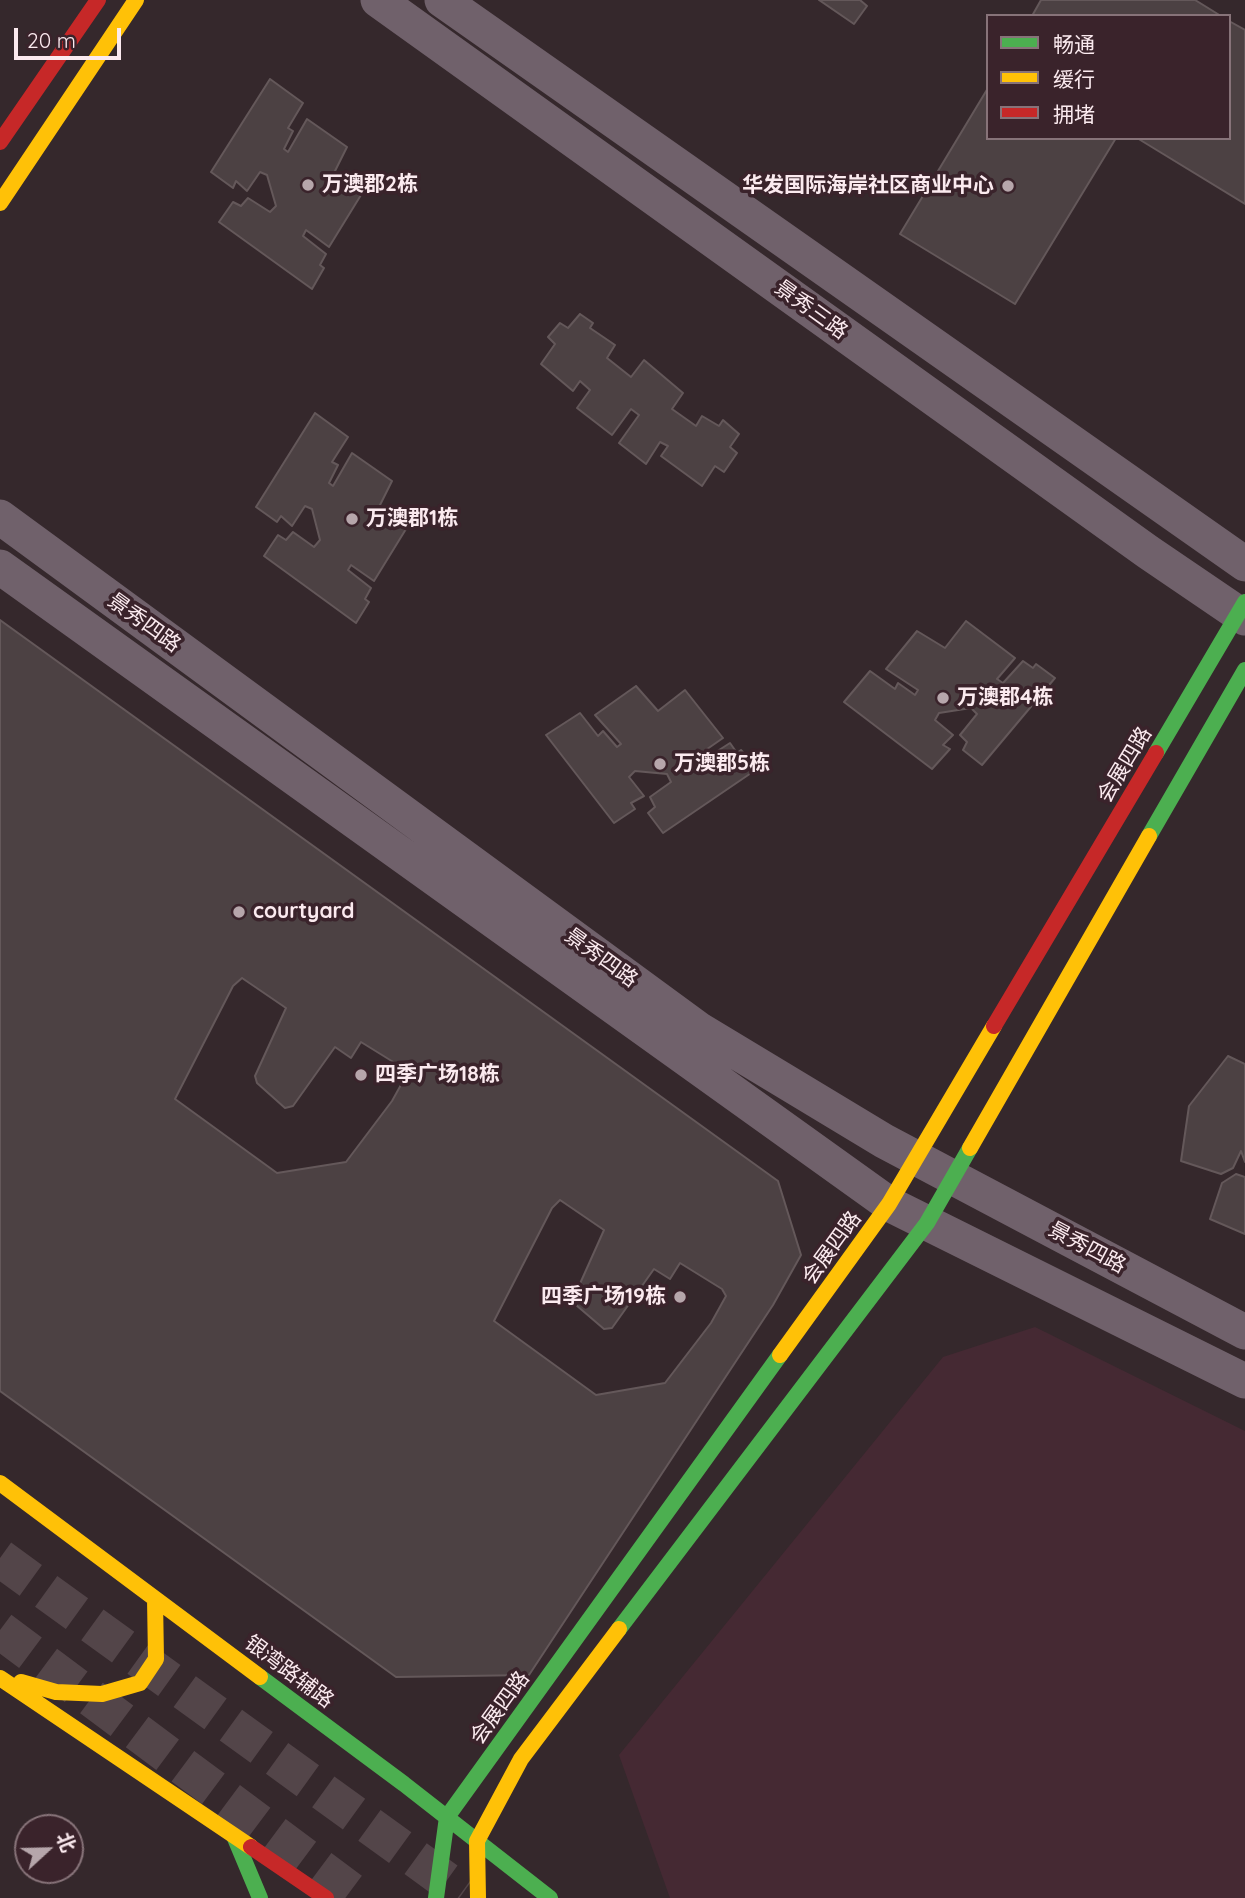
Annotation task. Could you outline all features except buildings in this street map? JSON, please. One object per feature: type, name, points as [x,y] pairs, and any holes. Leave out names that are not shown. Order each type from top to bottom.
[{"type":"main road","points":[[0,142],[98,0]]},
{"type":"main road","points":[[0,203],[136,0]]},
{"type":"main road","name":"会展四路","points":[[436,1898],[447,1817],[889,1204],[1243,612]]},
{"type":"main road","points":[[478,1898],[477,1841],[521,1759],[927,1223],[1245,670]]},
{"type":"main road","name":"银湾路辅路","points":[[0,1483],[447,1817],[550,1898]]},
{"type":"main road","points":[[0,1677],[56,1692],[102,1694],[140,1683],[156,1658],[155,1599]]},
{"type":"main road","points":[[0,1677],[327,1898]]},
{"type":"main road","points":[[234,1836],[260,1898]]},
{"type":"street","name":"景秀三路","points":[[378,0],[1148,552],[1243,612]]},
{"type":"street","name":"景秀三路","points":[[442,0],[1245,564]]},
{"type":"street","name":"景秀四路","points":[[0,517],[700,1030],[884,1141],[1245,1332]]},
{"type":"street","name":"景秀四路","points":[[0,567],[889,1204],[1245,1381]]},
{"type":"shaded area","points":[[1035,1327],[1245,1431],[1245,1898],[670,1898],[619,1755],[943,1357]]},
{"type":"tunnel","points":[[0,1558],[463,1893]]},
{"type":"tunnel","points":[[0,1630],[360,1898]]},
{"type":"traffic: fast","points":[[1156,753],[1245,602]]},
{"type":"traffic: fast","points":[[1149,836],[1245,670]]},
{"type":"traffic: fast","points":[[619,1629],[927,1223],[970,1148]]},
{"type":"traffic: fast","points":[[436,1898],[447,1817],[780,1355]]},
{"type":"traffic: fast","points":[[260,1677],[404,1784],[550,1898]]},
{"type":"traffic: fast","points":[[234,1836],[260,1898]]},
{"type":"traffic: slow","points":[[0,203],[136,0]]},
{"type":"traffic: slow","points":[[970,1148],[1149,836]]},
{"type":"traffic: slow","points":[[780,1355],[889,1204],[994,1026]]},
{"type":"traffic: slow","points":[[0,1483],[260,1677]]},
{"type":"traffic: slow","points":[[21,1682],[56,1692],[102,1694],[140,1683],[156,1659],[155,1599]]},
{"type":"traffic: slow","points":[[478,1898],[477,1841],[521,1759],[619,1629]]},
{"type":"traffic: slow","points":[[0,1678],[251,1847]]},
{"type":"traffic: jam","points":[[0,142],[98,0]]},
{"type":"traffic: jam","points":[[994,1026],[1156,753]]},
{"type":"traffic: jam","points":[[251,1847],[326,1898]]},
{"type":"place","name":"万澳郡2栋","points":[[308,185]]},
{"type":"place","name":"华发国际海岸社区商业中心","points":[[1008,186]]},
{"type":"place","name":"万澳郡1栋","points":[[352,519]]},
{"type":"place","name":"万澳郡4栋","points":[[943,698]]},
{"type":"place","name":"万澳郡5栋","points":[[660,764]]},
{"type":"place","name":"courtyard","points":[[239,912]]},
{"type":"place","name":"四季广场18栋","points":[[361,1075]]},
{"type":"place","name":"四季广场19栋","points":[[680,1297]]}]
